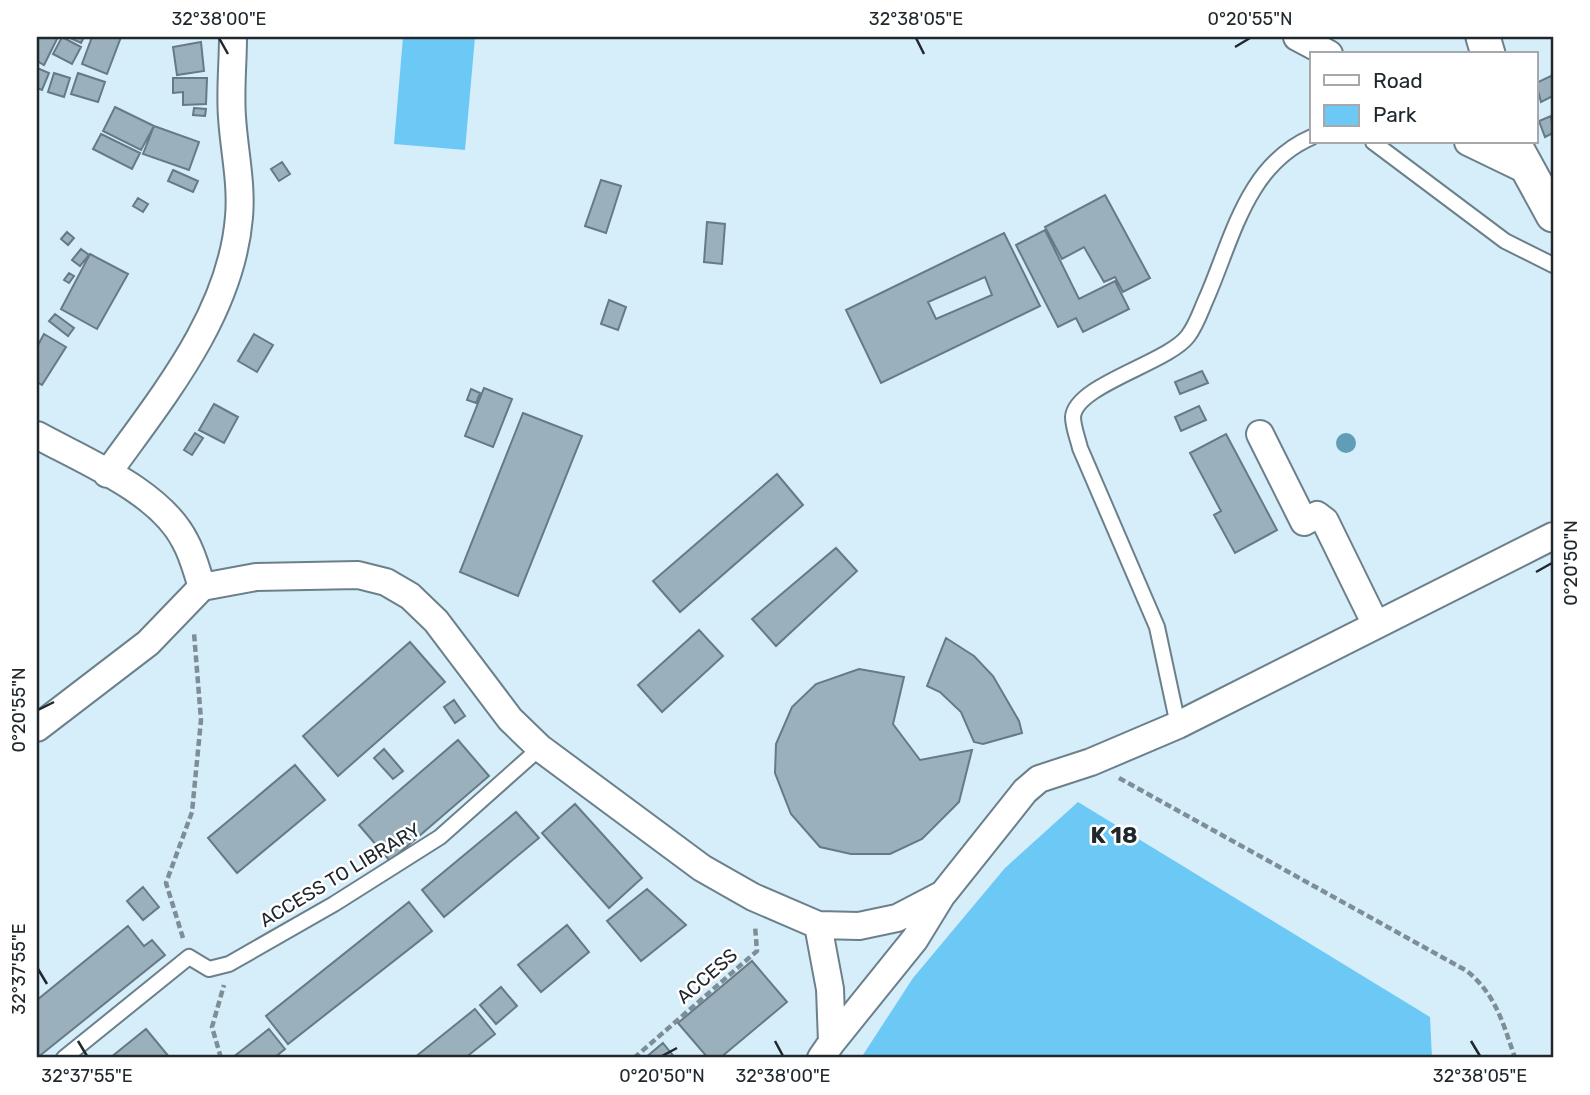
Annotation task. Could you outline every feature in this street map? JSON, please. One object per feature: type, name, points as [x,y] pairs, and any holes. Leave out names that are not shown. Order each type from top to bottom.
[{"type":"street","points":[[107,474],[164,393],[221,298],[239,219],[239,184],[232,115],[233,37]]},
{"type":"street","points":[[1297,37],[1325,52]]},
{"type":"street","points":[[1475,144],[1520,156],[1553,215]]},
{"type":"street","points":[[1260,434],[1304,522],[1317,515],[1325,521],[1376,625]]},
{"type":"street","points":[[37,435],[135,489],[166,515],[185,540],[196,594]]},
{"type":"street","points":[[827,1050],[915,939],[943,894],[1025,791],[1039,779],[1091,762],[1178,724],[1553,536]]},
{"type":"street","points":[[37,728],[148,643],[196,594],[269,577],[358,575],[386,582],[410,596],[436,621],[510,719],[540,748],[702,867],[753,897],[818,925],[859,926],[897,918],[943,894]]},
{"type":"street","points":[[818,925],[830,989],[827,1050]]},
{"type":"lane","points":[[1178,724],[1157,627],[1080,448],[1073,419],[1075,410],[1080,401],[1157,358],[1187,337],[1195,325],[1253,188],[1272,161],[1293,145],[1310,138]]},
{"type":"lane","points":[[1376,144],[1505,241],[1553,265]]},
{"type":"lane","name":"ACCESS TO LIBRARY","points":[[229,964],[334,904],[440,837],[540,748]]},
{"type":"lane","points":[[64,1058],[189,957],[209,969],[229,964]]},
{"type":"path","points":[[189,957],[166,883],[192,812],[201,720],[196,594]]},
{"type":"path","points":[[1091,762],[1466,971],[1485,985],[1501,1016],[1515,1058]]},
{"type":"path","name":"ACCESS","points":[[634,1058],[757,951],[753,897]]},
{"type":"path","points":[[221,1058],[212,1027],[229,964]]},
{"type":"green space","points":[[403,37],[475,37],[465,150],[394,144]]},
{"type":"green space","points":[[1078,802],[1430,1017],[1432,1058],[861,1058],[913,978],[1005,868]]},
{"type":"building","points":[[37,37],[58,37],[44,65],[37,61]]},
{"type":"building","points":[[62,37],[81,47],[72,64],[53,54]]},
{"type":"building","points":[[68,37],[84,37],[81,43]]},
{"type":"building","points":[[92,37],[121,37],[107,74],[82,64]]},
{"type":"building","points":[[201,42],[204,71],[177,75],[173,47]]},
{"type":"building","points":[[37,68],[49,73],[42,90],[37,88]]},
{"type":"building","points":[[54,73],[70,78],[64,97],[48,92]]},
{"type":"building","points":[[78,73],[105,82],[98,102],[71,94]]},
{"type":"building","points":[[1553,75],[1553,96],[1541,102],[1538,82]]},
{"type":"building","points":[[173,78],[207,78],[206,104],[183,105],[183,92],[173,93]]},
{"type":"building","points":[[115,107],[154,126],[141,150],[103,131]]},
{"type":"building","points":[[194,108],[206,109],[205,116],[193,115]]},
{"type":"building","points":[[1551,116],[1553,133],[1545,137],[1539,121]]},
{"type":"building","points":[[154,126],[199,142],[189,170],[143,154]]},
{"type":"building","points":[[101,134],[140,153],[132,169],[93,149]]},
{"type":"building","points":[[282,162],[290,174],[279,181],[271,169]]},
{"type":"building","points":[[173,170],[198,181],[193,192],[168,181]]},
{"type":"building","points":[[601,180],[621,186],[606,233],[585,226]]},
{"type":"building","points":[[1105,195],[1150,278],[1123,292],[1115,277],[1104,282],[1084,247],[1062,259],[1045,227]]},
{"type":"building","points":[[138,198],[148,204],[143,212],[133,206]]},
{"type":"building","points":[[707,222],[725,224],[722,264],[704,262]]},
{"type":"building","points":[[1045,230],[1079,299],[1115,281],[1129,309],[1083,332],[1076,318],[1058,327],[1016,245]]},
{"type":"building","points":[[67,232],[74,238],[68,245],[61,239]]},
{"type":"building","points":[[1004,233],[1040,306],[881,383],[846,310]],"holes":[[[985,277],[992,295],[936,319],[928,302]]]},
{"type":"building","points":[[81,249],[89,255],[80,266],[72,260]]},
{"type":"building","points":[[90,254],[128,274],[97,329],[61,309]]},
{"type":"building","points":[[69,273],[74,276],[69,283],[64,280]]},
{"type":"building","points":[[609,300],[626,307],[618,330],[601,324]]},
{"type":"building","points":[[55,314],[74,328],[68,336],[49,321]]},
{"type":"building","points":[[44,334],[66,347],[42,385],[37,382],[37,347]]},
{"type":"building","points":[[254,334],[273,345],[257,372],[238,361]]},
{"type":"building","points":[[1202,371],[1208,383],[1180,394],[1175,382]]},
{"type":"building","points":[[484,388],[512,399],[493,447],[465,436]]},
{"type":"building","points":[[471,389],[480,393],[476,403],[467,400]]},
{"type":"building","points":[[214,404],[238,417],[224,443],[199,430]]},
{"type":"building","points":[[1199,406],[1206,420],[1181,431],[1175,417]]},
{"type":"building","points":[[523,413],[582,436],[518,596],[460,572]]},
{"type":"building","points":[[195,433],[203,438],[192,455],[184,450]]},
{"type":"building","points":[[1226,434],[1277,530],[1235,553],[1214,515],[1221,511],[1190,453]]},
{"type":"building","points":[[777,474],[803,505],[680,612],[653,581]]},
{"type":"building","points":[[836,548],[857,571],[776,646],[752,619]]},
{"type":"building","points":[[699,630],[723,656],[662,712],[638,685]]},
{"type":"building","points":[[946,638],[974,656],[993,676],[1019,721],[1022,733],[983,744],[974,742],[961,712],[940,692],[927,686]]},
{"type":"building","points":[[410,642],[445,682],[338,776],[303,736]]},
{"type":"building","points":[[859,669],[904,677],[893,724],[920,760],[972,750],[959,802],[922,839],[890,854],[851,854],[820,847],[791,814],[775,773],[776,744],[792,707],[816,684]]},
{"type":"building","points":[[454,700],[465,716],[455,723],[444,707]]},
{"type":"building","points":[[458,740],[489,776],[390,861],[359,825]]},
{"type":"building","points":[[384,749],[403,771],[393,779],[374,758]]},
{"type":"building","points":[[295,765],[325,800],[237,873],[208,838]]},
{"type":"building","points":[[575,804],[642,878],[609,908],[542,833]]},
{"type":"building","points":[[516,812],[539,838],[444,917],[422,890]]},
{"type":"building","points":[[143,887],[159,907],[143,920],[127,901]]},
{"type":"building","points":[[647,889],[686,925],[641,961],[607,921]]},
{"type":"building","points":[[409,902],[432,931],[288,1044],[266,1016]]},
{"type":"building","points":[[567,925],[589,952],[541,992],[518,965]]},
{"type":"building","points":[[128,926],[144,946],[152,940],[165,955],[37,1058],[37,1000]]},
{"type":"building","points":[[752,961],[787,1002],[720,1058],[708,1058],[678,1023]]},
{"type":"building","points":[[501,987],[517,1006],[496,1024],[480,1005]]},
{"type":"building","points":[[475,1009],[495,1034],[465,1058],[414,1058]]},
{"type":"building","points":[[146,1029],[170,1058],[110,1058]]},
{"type":"building","points":[[269,1029],[285,1049],[274,1058],[232,1058]]},
{"type":"building","points":[[663,1043],[675,1058],[645,1058]]},
{"type":"district","name":"K 18","points":[[1114,835]]}]
